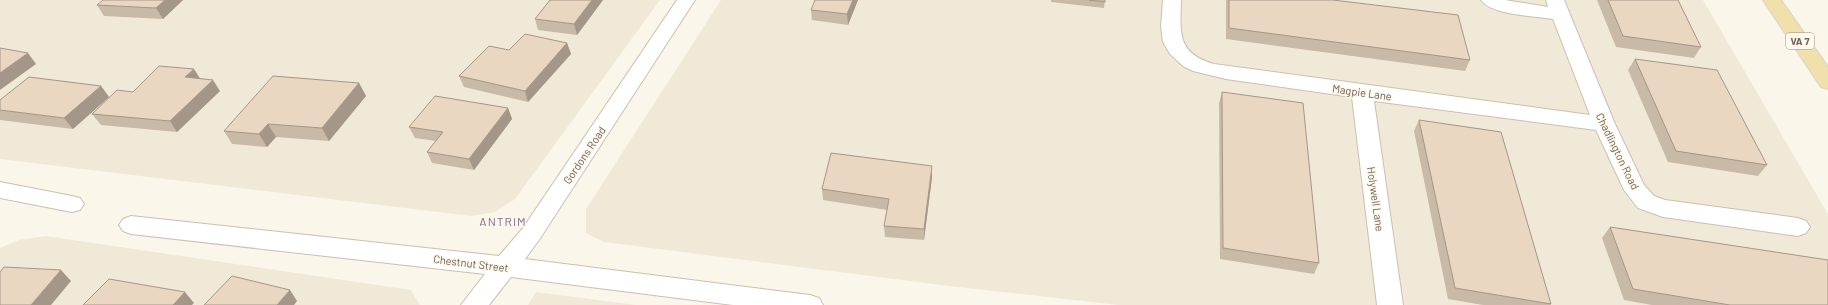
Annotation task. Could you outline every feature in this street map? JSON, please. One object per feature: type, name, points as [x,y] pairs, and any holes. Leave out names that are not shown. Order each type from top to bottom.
[{"type":"main road","name":"VA 7","points":[[1772,0],[1828,82]]},
{"type":"street","name":"Gordons Road","points":[[474,305],[531,234],[686,0]]},
{"type":"street","name":"Magpie Lane","points":[[1172,0],[1171,36],[1174,48],[1190,62],[1216,71],[1604,124]]},
{"type":"street","points":[[1490,0],[1502,6],[1558,7]]},
{"type":"street","name":"Chadlington Road","points":[[1558,7],[1604,124],[1635,190],[1646,202],[1663,208],[1798,227]]},
{"type":"street","name":"Holywell Lane","points":[[1362,92],[1390,305]]},
{"type":"street","points":[[0,190],[72,204]]},
{"type":"street","name":"Chestnut Street","points":[[132,225],[362,249],[573,274],[810,305]]},
{"type":"shaded area","points":[[0,0],[660,0],[515,199],[495,212],[471,216],[0,159]]},
{"type":"shaded area","points":[[721,0],[1703,0],[1828,214],[1828,305],[1118,305],[957,287],[604,242],[586,233],[586,209]]},
{"type":"shaded area","points":[[46,236],[411,290],[420,305],[0,305],[0,248],[19,240]]},
{"type":"shaded area","points":[[536,292],[636,305],[528,305]]},
{"type":"building","points":[[103,0],[165,0],[156,8],[97,5]]},
{"type":"building","points":[[550,0],[592,0],[574,24],[535,19]]},
{"type":"building","points":[[815,0],[853,0],[847,14],[811,10]]},
{"type":"building","points":[[1089,0],[1105,0],[1105,2]]},
{"type":"building","points":[[1229,0],[1333,0],[1458,15],[1470,60],[1229,28]]},
{"type":"building","points":[[1608,0],[1678,0],[1701,47],[1623,36]]},
{"type":"building","points":[[525,34],[567,43],[525,91],[459,76],[489,46],[509,50]]},
{"type":"building","points":[[0,48],[28,53],[0,73]]},
{"type":"building","points":[[1635,59],[1717,70],[1767,165],[1676,151]]},
{"type":"building","points":[[159,66],[194,69],[185,77],[213,80],[170,121],[92,114],[117,90],[133,92]]},
{"type":"building","points":[[273,76],[359,83],[322,128],[268,124],[259,134],[224,131]]},
{"type":"building","points":[[29,77],[101,86],[64,118],[0,110],[0,100]]},
{"type":"building","points":[[1222,92],[1303,103],[1319,263],[1223,248]]},
{"type":"building","points":[[435,96],[508,108],[469,159],[427,152],[443,132],[409,127]]},
{"type":"building","points":[[1419,120],[1501,132],[1551,304],[1455,288]]},
{"type":"building","points":[[831,153],[932,166],[924,229],[884,226],[889,199],[822,189]]},
{"type":"building","points":[[1610,227],[1828,260],[1828,305],[1730,305],[1633,289]]},
{"type":"building","points":[[4,267],[61,270],[31,305],[0,305],[0,272]]},
{"type":"building","points":[[232,276],[290,290],[277,305],[204,305]]},
{"type":"building","points":[[109,279],[185,292],[173,305],[83,305]]},
{"type":"district","name":"ANTRIM","points":[[503,221]]}]
